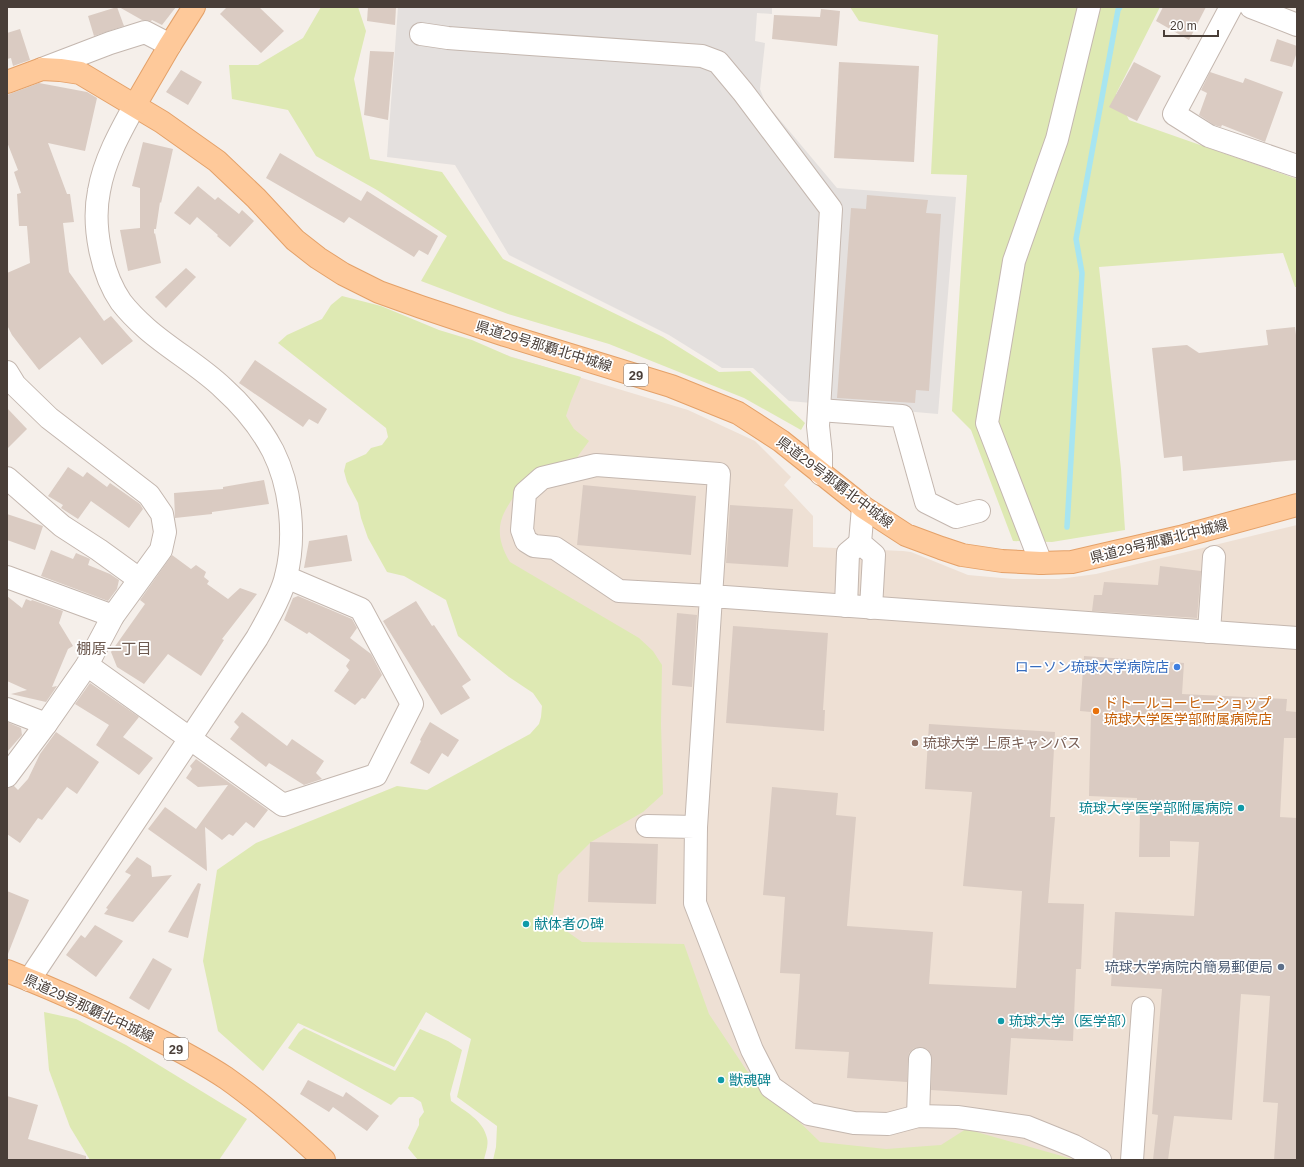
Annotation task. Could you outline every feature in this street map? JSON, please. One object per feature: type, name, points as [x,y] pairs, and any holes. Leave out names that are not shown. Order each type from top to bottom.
[{"type":"main road","points":[[135,105],[194,7]]},
{"type":"main road","name":"県道29号那覇北中城線","points":[[7,82],[42,69],[80,73],[135,105],[217,161],[256,198],[295,240],[318,258],[343,274],[379,292],[421,307],[671,386],[738,413],[781,441],[863,507],[906,535],[962,555],[1002,561],[1072,562],[1180,537],[1297,505]]},
{"type":"main road","name":"県道29号那覇北中城線","points":[[7,971],[101,1012],[192,1057],[225,1078],[264,1108],[297,1135],[324,1160]]},
{"type":"street","points":[[1041,562],[987,423],[1014,261],[1057,139],[1089,7]]},
{"type":"street","points":[[1231,7],[1174,114],[1209,136],[1297,166]]},
{"type":"street","points":[[1251,7],[1297,25]]},
{"type":"street","points":[[42,69],[110,43],[145,32],[170,45]]},
{"type":"street","points":[[421,34],[481,41],[702,56],[718,62],[743,92],[831,209],[818,426],[821,454],[821,474]]},
{"type":"street","points":[[29,980],[257,638],[272,610],[286,577],[290,548],[291,516],[285,485],[273,452],[251,418],[223,387],[146,328],[121,302],[108,276],[101,251],[97,228],[99,190],[115,142],[135,105]]},
{"type":"street","points":[[7,372],[15,385],[49,418],[149,495],[162,514],[165,532],[161,550],[113,616],[87,665],[46,724],[7,776]]},
{"type":"street","points":[[819,410],[902,416],[926,502],[956,517],[979,510]]},
{"type":"street","points":[[1100,1160],[1074,1146],[1027,1127],[956,1117],[918,1116],[888,1124],[854,1123],[809,1114],[771,1087],[752,1050],[695,903],[696,827],[711,596],[719,474],[596,465],[542,478],[525,493],[522,530],[526,541],[534,546],[555,548],[619,591],[711,596],[1297,638]]},
{"type":"street","points":[[7,478],[62,526],[99,550],[139,579]]},
{"type":"street","points":[[846,606],[848,553],[860,543],[863,507]]},
{"type":"street","points":[[860,543],[874,555],[871,608]]},
{"type":"street","points":[[1209,632],[1214,558]]},
{"type":"street","points":[[7,577],[113,616]]},
{"type":"street","points":[[87,665],[282,805],[376,775],[412,704],[361,609],[286,577]]},
{"type":"street","points":[[7,709],[46,724]]},
{"type":"street","points":[[647,826],[696,827]]},
{"type":"street","points":[[1132,1160],[1143,1008]]},
{"type":"street","points":[[918,1116],[920,1059]]},
{"type":"shaded area","points":[[398,7],[772,7],[772,14],[757,13],[755,41],[765,43],[760,89],[765,102],[837,188],[956,197],[938,414],[789,401],[753,368],[722,368],[669,335],[509,255],[455,165],[387,157]]},
{"type":"shaded area","name":"琉球大学 上原キャンパス","points":[[347,307],[688,410],[755,441],[791,477],[784,485],[813,516],[813,547],[911,552],[968,575],[1013,579],[1059,579],[1096,574],[1297,525],[1297,1160],[510,1160],[486,1035],[511,761],[554,725],[400,442]]},
{"type":"green space","points":[[321,7],[358,7],[366,31],[354,79],[370,159],[442,172],[503,259],[663,337],[719,372],[750,371],[805,423],[801,430],[744,398],[609,344],[508,314],[421,281],[447,236],[377,190],[316,156],[288,110],[232,99],[229,65],[258,65],[303,38]]},
{"type":"green space","points":[[850,7],[1160,7],[1116,94],[1129,120],[1297,179],[1297,287],[1295,287],[1283,253],[1099,267],[1121,469],[1125,530],[1052,542],[1013,541],[971,430],[952,411],[967,175],[931,174],[938,35],[859,21]]},
{"type":"green space","points":[[342,296],[381,306],[439,330],[472,340],[511,357],[581,377],[566,416],[574,429],[589,441],[570,467],[532,473],[503,514],[500,525],[500,536],[503,548],[510,562],[639,638],[653,651],[662,665],[661,724],[663,794],[643,812],[591,842],[558,875],[552,921],[582,942],[684,944],[709,1014],[747,1071],[820,1142],[886,1149],[941,1145],[966,1129],[1076,1160],[493,1160],[496,1147],[497,1126],[457,1097],[471,1039],[426,1012],[394,1067],[298,1023],[263,1071],[218,1031],[203,961],[217,870],[256,843],[397,786],[427,790],[530,734],[539,724],[541,717],[542,706],[533,693],[509,677],[458,636],[446,600],[404,576],[387,572],[368,538],[361,518],[358,503],[347,482],[344,471],[346,463],[366,454],[371,448],[382,445],[388,437],[386,428],[278,343],[287,335],[322,319],[331,305]]},
{"type":"green space","points":[[44,1012],[76,1019],[126,1045],[247,1119],[219,1160],[90,1160],[70,1127],[49,1070]]},
{"type":"green space","points":[[304,1028],[395,1071],[420,1029],[448,1041],[462,1050],[450,1094],[451,1101],[478,1121],[482,1126],[488,1144],[484,1160],[418,1160],[408,1148],[419,1125],[419,1119],[424,1112],[421,1102],[413,1097],[399,1097],[391,1105],[288,1048],[299,1032]]},
{"type":"building","points":[[117,7],[124,26],[94,36],[88,16]]},
{"type":"building","points":[[119,7],[176,7],[162,25],[152,20],[142,20]]},
{"type":"building","points":[[227,7],[259,7],[284,31],[261,53],[220,14]]},
{"type":"building","points":[[368,7],[396,7],[395,25],[367,21]]},
{"type":"building","points":[[1163,7],[1206,7],[1189,40],[1156,21]]},
{"type":"building","points":[[821,9],[840,11],[837,46],[772,39],[774,15],[820,17]]},
{"type":"building","points":[[20,29],[30,60],[13,66],[11,58],[7,59],[7,33]]},
{"type":"building","points":[[1277,39],[1297,46],[1297,52],[1292,67],[1270,61]]},
{"type":"building","points":[[370,51],[394,52],[388,120],[364,115]]},
{"type":"building","points":[[839,62],[919,66],[914,162],[834,158]]},
{"type":"building","points":[[1134,62],[1161,76],[1137,121],[1109,107]]},
{"type":"building","points":[[181,70],[202,82],[188,105],[166,92]]},
{"type":"building","points":[[1210,72],[1243,83],[1245,78],[1283,92],[1265,142],[1222,125],[1221,127],[1214,125],[1199,115],[1207,93],[1201,90]]},
{"type":"building","points":[[39,83],[87,92],[97,98],[85,151],[48,143],[67,194],[70,194],[74,222],[63,223],[69,272],[104,321],[111,316],[133,341],[102,365],[80,337],[39,370],[12,335],[7,325],[7,273],[30,263],[27,226],[19,226],[17,194],[21,193],[14,172],[18,170],[7,142],[7,95]]},
{"type":"building","points":[[143,142],[173,149],[161,203],[160,202],[156,229],[154,229],[161,263],[128,271],[120,230],[140,228],[140,188],[132,186]]},
{"type":"building","points":[[280,153],[361,201],[367,191],[438,236],[428,255],[419,250],[414,257],[349,217],[344,223],[266,178]]},
{"type":"building","points":[[198,186],[215,200],[218,197],[239,214],[242,210],[254,221],[230,247],[197,217],[190,225],[174,213]]},
{"type":"building","points":[[867,195],[928,200],[926,213],[941,214],[929,391],[916,390],[915,403],[837,398],[851,208],[866,209]]},
{"type":"building","points":[[186,268],[196,277],[166,308],[155,297]]},
{"type":"building","points":[[1295,327],[1297,335],[1297,460],[1183,471],[1182,456],[1164,458],[1152,348],[1187,345],[1199,353],[1268,345],[1266,330]]},
{"type":"building","points":[[255,360],[327,409],[318,424],[309,419],[303,427],[239,383]]},
{"type":"building","points":[[7,408],[27,429],[7,449]]},
{"type":"building","points":[[68,467],[83,477],[87,472],[107,487],[110,483],[140,504],[143,509],[129,528],[91,501],[78,519],[61,508],[63,505],[48,496]]},
{"type":"building","points":[[264,480],[269,504],[212,512],[212,514],[175,518],[174,493],[223,489],[223,487]]},
{"type":"building","points":[[583,485],[696,496],[691,555],[577,545]]},
{"type":"building","points":[[730,505],[793,509],[788,567],[726,563]]},
{"type":"building","points":[[7,514],[43,526],[35,550],[7,540]]},
{"type":"building","points":[[347,535],[352,561],[304,568],[309,541]]},
{"type":"building","points":[[51,550],[73,559],[76,553],[90,559],[88,565],[110,574],[119,580],[117,589],[108,601],[41,576]]},
{"type":"building","points":[[172,555],[191,569],[196,565],[206,572],[204,577],[209,581],[207,584],[228,599],[240,588],[257,594],[222,639],[224,640],[201,676],[168,654],[144,684],[117,667],[111,652],[145,604],[140,600]]},
{"type":"building","points":[[1160,566],[1201,571],[1197,618],[1092,611],[1094,595],[1102,595],[1104,582],[1158,585]]},
{"type":"building","points":[[7,596],[22,608],[26,599],[63,611],[59,623],[73,646],[68,649],[52,687],[57,686],[46,702],[11,694],[27,690],[7,681]]},
{"type":"building","points":[[298,596],[352,619],[357,628],[350,638],[371,654],[382,675],[365,699],[362,698],[355,705],[334,691],[349,670],[346,666],[350,660],[309,632],[307,634],[284,620],[293,598]]},
{"type":"building","points":[[416,601],[471,680],[462,686],[470,698],[441,715],[383,621]]},
{"type":"building","points":[[677,613],[697,615],[692,687],[672,685]]},
{"type":"building","points":[[733,626],[828,633],[823,710],[825,710],[824,731],[726,723]]},
{"type":"building","points":[[1084,656],[1184,663],[1182,694],[1287,699],[1286,711],[1297,712],[1297,738],[1284,738],[1280,817],[1297,818],[1297,1160],[1274,1160],[1278,1103],[1263,1102],[1270,996],[1241,994],[1232,1120],[1174,1116],[1168,1160],[1153,1160],[1158,1115],[1152,1114],[1162,989],[1111,986],[1115,912],[1194,916],[1199,842],[1170,841],[1170,857],[1139,857],[1140,814],[1137,814],[1137,798],[1089,796],[1091,712],[1080,711]]},
{"type":"building","points":[[90,683],[139,717],[123,737],[153,758],[139,775],[96,745],[109,725],[75,704]]},
{"type":"building","points":[[242,712],[287,746],[292,739],[324,761],[316,773],[322,779],[304,785],[269,763],[266,767],[230,739],[239,727],[234,722]]},
{"type":"building","points":[[7,722],[21,728],[22,735],[7,752]]},
{"type":"building","points":[[430,722],[459,740],[448,757],[442,753],[429,774],[410,763]]},
{"type":"building","points":[[929,724],[1055,732],[1050,817],[1055,817],[1048,903],[1084,904],[1081,969],[1076,969],[1073,1041],[1011,1038],[1007,1095],[931,1090],[931,1054],[927,1049],[921,1047],[914,1048],[909,1053],[907,1082],[847,1078],[849,1052],[795,1049],[800,974],[780,973],[785,897],[763,895],[772,787],[838,793],[836,815],[856,817],[847,926],[933,932],[929,984],[1016,988],[1022,891],[963,886],[972,792],[925,789]]},
{"type":"building","points":[[56,732],[99,762],[77,794],[67,787],[42,820],[38,818],[20,843],[7,834],[7,788],[14,786],[18,790],[28,779],[40,754]]},
{"type":"building","points":[[196,759],[268,810],[254,828],[246,822],[233,836],[229,834],[222,840],[205,827],[207,871],[148,829],[165,807],[196,829],[228,785],[198,787],[186,778],[192,769],[190,766]]},
{"type":"building","points":[[590,842],[658,844],[656,904],[588,902]]},
{"type":"building","points":[[137,857],[151,866],[152,877],[172,875],[133,922],[104,914],[108,909],[106,908],[131,875],[125,872]]},
{"type":"building","points":[[198,883],[201,884],[188,938],[168,932]]},
{"type":"building","points":[[7,891],[29,900],[8,954],[7,953]]},
{"type":"building","points":[[95,925],[123,941],[96,977],[66,955],[81,935],[85,938]]},
{"type":"building","points":[[153,958],[172,969],[149,1010],[129,998]]},
{"type":"building","points":[[308,1080],[343,1097],[346,1092],[379,1116],[367,1131],[333,1107],[329,1112],[300,1094]]},
{"type":"building","points":[[7,1096],[38,1105],[28,1139],[86,1156],[86,1160],[7,1160]]},
{"type":"waterway","points":[[1067,527],[1082,273],[1076,239],[1118,10],[1120,7]]},
{"type":"place","name":"ローソン琉球大学病院店","points":[[1177,667]]},
{"type":"place","name":"ドトールコーヒーショップ 琉球大学医学部附属病院店","points":[[1096,711]]},
{"type":"place","name":"琉球大学 上原キャンパス","points":[[915,743]]},
{"type":"place","name":"琉球大学医学部附属病院","points":[[1241,808]]},
{"type":"place","name":"献体者の碑","points":[[526,924]]},
{"type":"place","name":"琉球大学病院内簡易郵便局","points":[[1281,967]]},
{"type":"place","name":"琉球大学（医学部）","points":[[1001,1021]]},
{"type":"place","name":"獣魂碑","points":[[721,1080]]},
{"type":"district","name":"棚原一丁目","points":[[114,649]]}]
